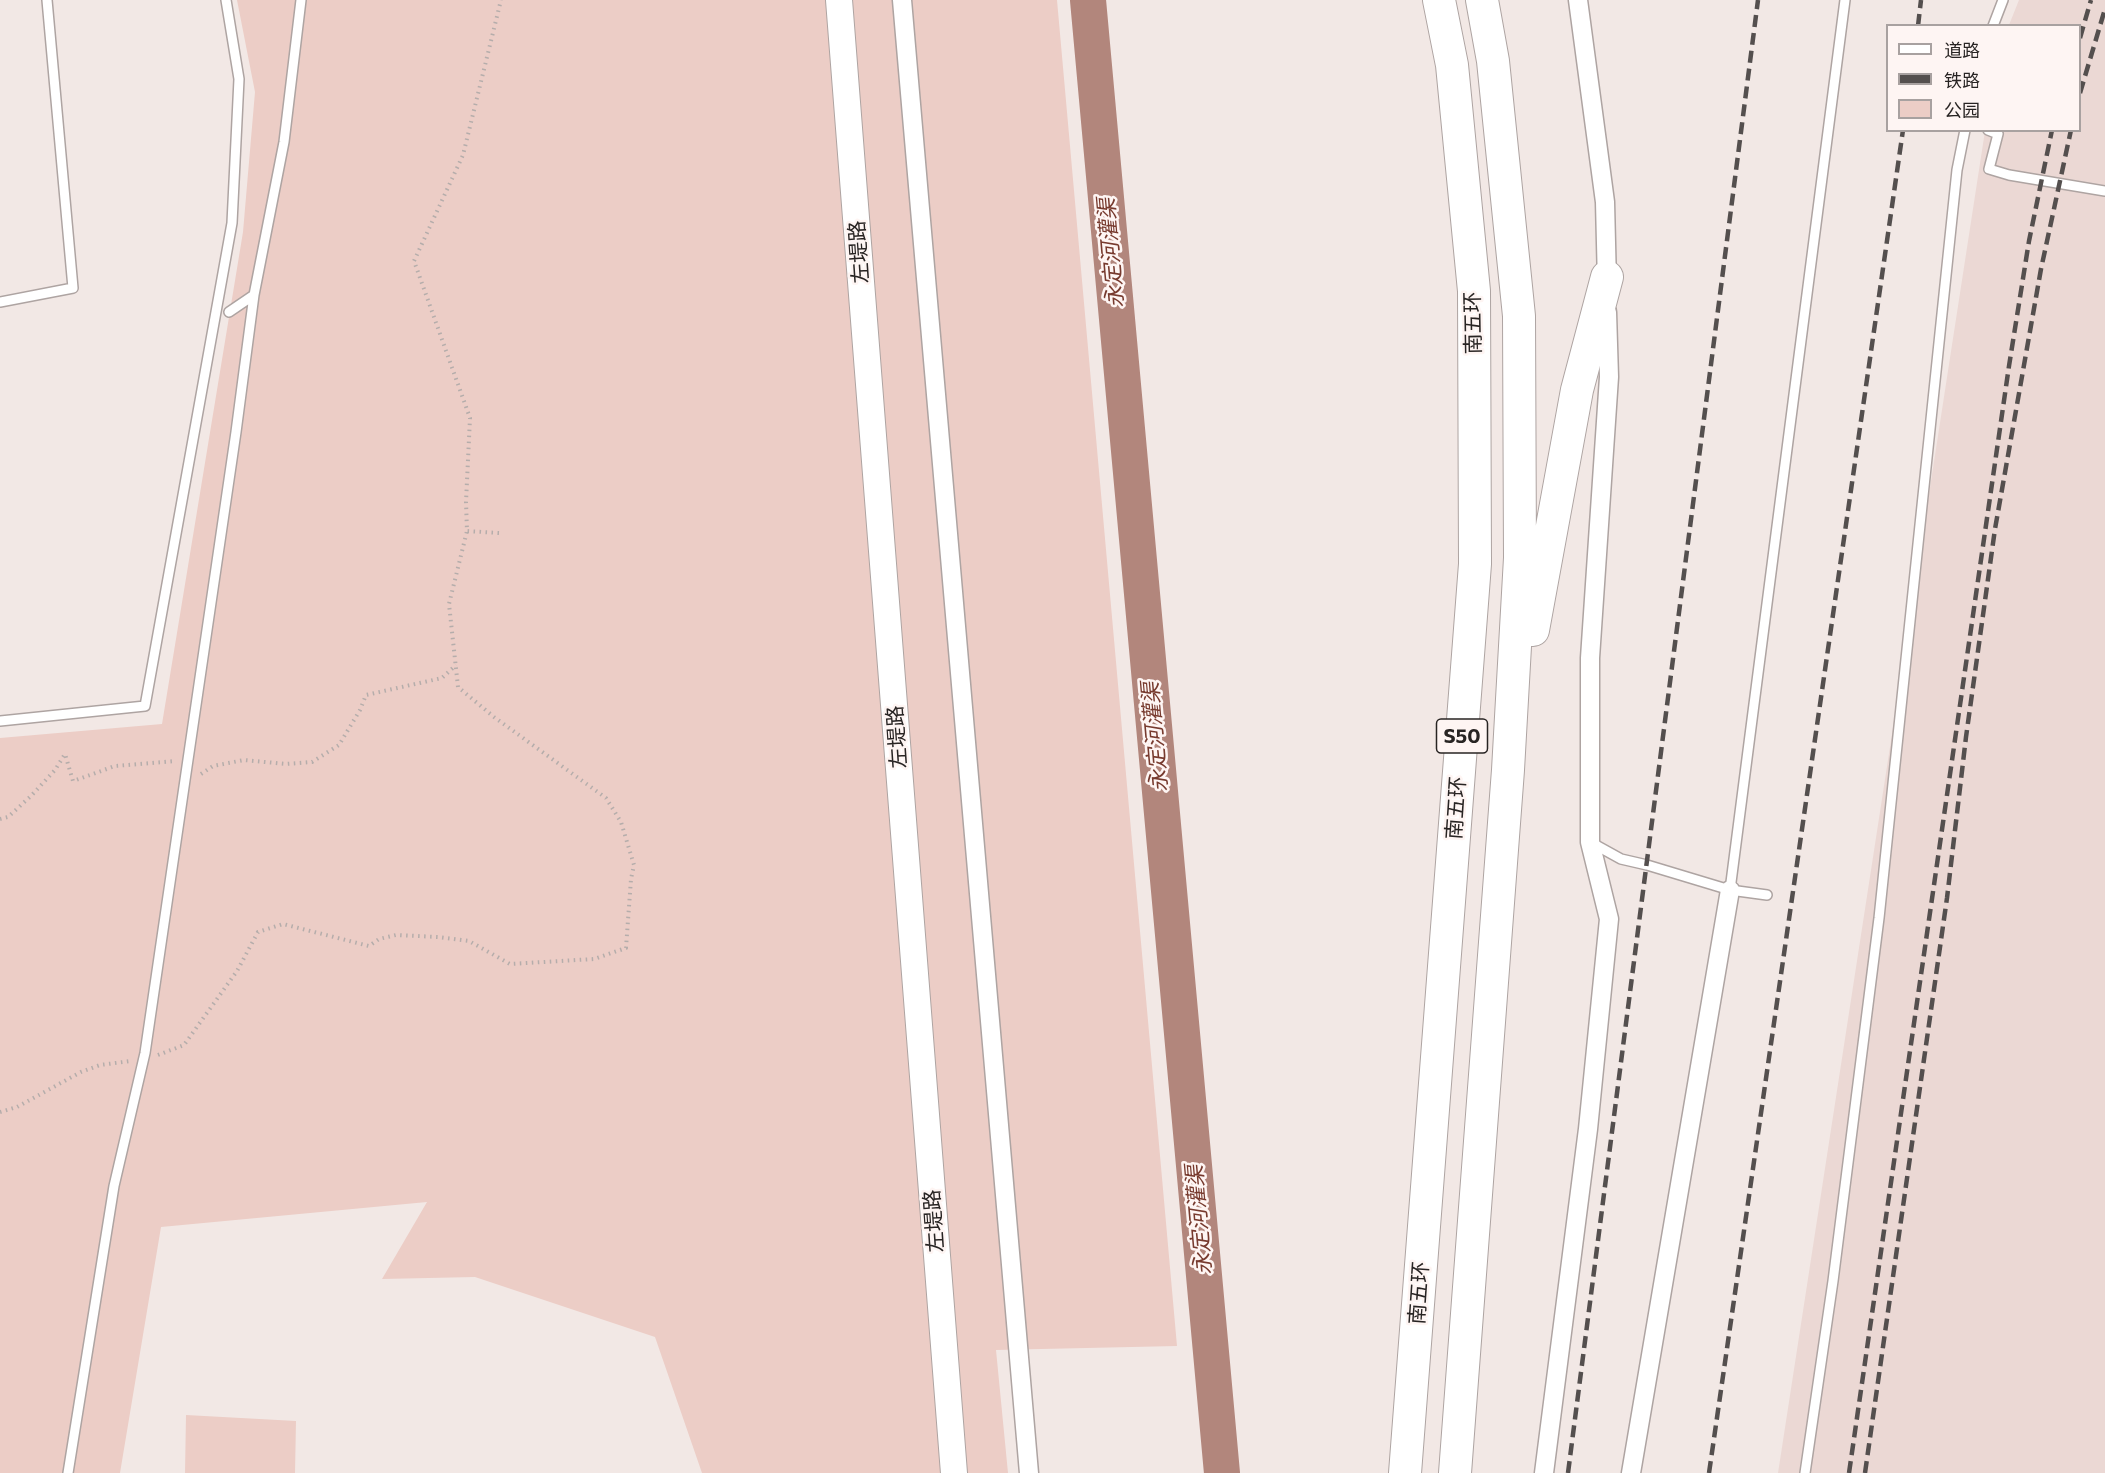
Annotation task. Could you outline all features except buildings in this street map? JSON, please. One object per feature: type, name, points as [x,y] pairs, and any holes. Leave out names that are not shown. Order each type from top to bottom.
[{"type":"highway","name":"南五环","points":[[1405,1473],[1475,564],[1474,291],[1452,64],[1439,0]]},
{"type":"highway","name":"南五环","points":[[1455,1473],[1508,770],[1521,558],[1519,316],[1493,61],[1482,0]]},
{"type":"highway","points":[[1508,770],[1577,390],[1607,277]]},
{"type":"main road","name":"左堤路","points":[[839,0],[954,1473]]},
{"type":"street","points":[[902,0],[1029,1473]]},
{"type":"street","points":[[1544,1473],[1588,1129],[1609,919],[1590,842],[1590,658],[1609,377],[1605,202],[1578,0]]},
{"type":"street","points":[[1631,1473],[1730,890]]},
{"type":"lane","points":[[0,302],[73,288],[47,0]]},
{"type":"lane","points":[[0,721],[145,706],[232,223],[239,79],[225,0]]},
{"type":"lane","points":[[68,1473],[114,1186],[144,1060],[254,296],[284,142],[301,0]]},
{"type":"lane","points":[[1730,890],[1845,0]]},
{"type":"lane","points":[[1994,24],[2003,0]]},
{"type":"lane","points":[[1805,1473],[1833,1281],[1880,918],[1957,170],[1965,132]]},
{"type":"lane","points":[[1993,132],[1998,134],[1989,169],[2009,175],[2105,191]]},
{"type":"lane","points":[[229,312],[254,296]]},
{"type":"lane","points":[[1590,842],[1621,859],[1730,890],[1767,895]]},
{"type":"path","points":[[0,1112],[17,1107],[81,1072],[100,1065],[144,1060],[184,1045],[237,971],[258,932],[283,924],[369,946],[379,939],[396,935],[469,941],[510,964],[594,959],[626,948],[634,865],[621,822],[606,798],[494,717],[458,687],[449,604],[467,531],[470,418],[414,261],[463,155],[501,0]]},
{"type":"path","points":[[467,531],[499,533]]},
{"type":"path","points":[[185,784],[213,766],[244,760],[286,764],[312,762],[339,745],[360,711],[366,695],[442,678],[456,665]]},
{"type":"path","points":[[0,819],[8,817],[31,796],[55,770],[65,754],[73,781],[115,766],[188,760]]},
{"type":"shaded area","points":[[2019,0],[2105,0],[2105,1473],[1778,1473],[1985,132],[2081,132],[2081,24],[2009,24]]},
{"type":"green space","points":[[237,0],[1057,0],[1177,1346],[996,1350],[1008,1473],[702,1473],[655,1337],[475,1277],[382,1279],[427,1202],[161,1227],[120,1473],[0,1473],[0,738],[162,724],[243,232],[255,92]]},
{"type":"green space","points":[[186,1415],[296,1421],[295,1473],[185,1473]]},
{"type":"waterway","name":"永定河灌渠","points":[[1088,0],[1222,1473]]},
{"type":"railway","points":[[1568,1473],[1758,0]]},
{"type":"railway","points":[[1918,24],[1921,0]]},
{"type":"railway","points":[[2081,35],[2091,0]]},
{"type":"railway","points":[[2081,90],[2105,9]]},
{"type":"railway","points":[[1709,1473],[1903,132]]},
{"type":"railway","points":[[1849,1473],[2009,366],[2029,241],[2052,132]]},
{"type":"railway","points":[[1865,1473],[1947,898],[1966,737],[1995,529],[2041,269],[2071,132]]}]
